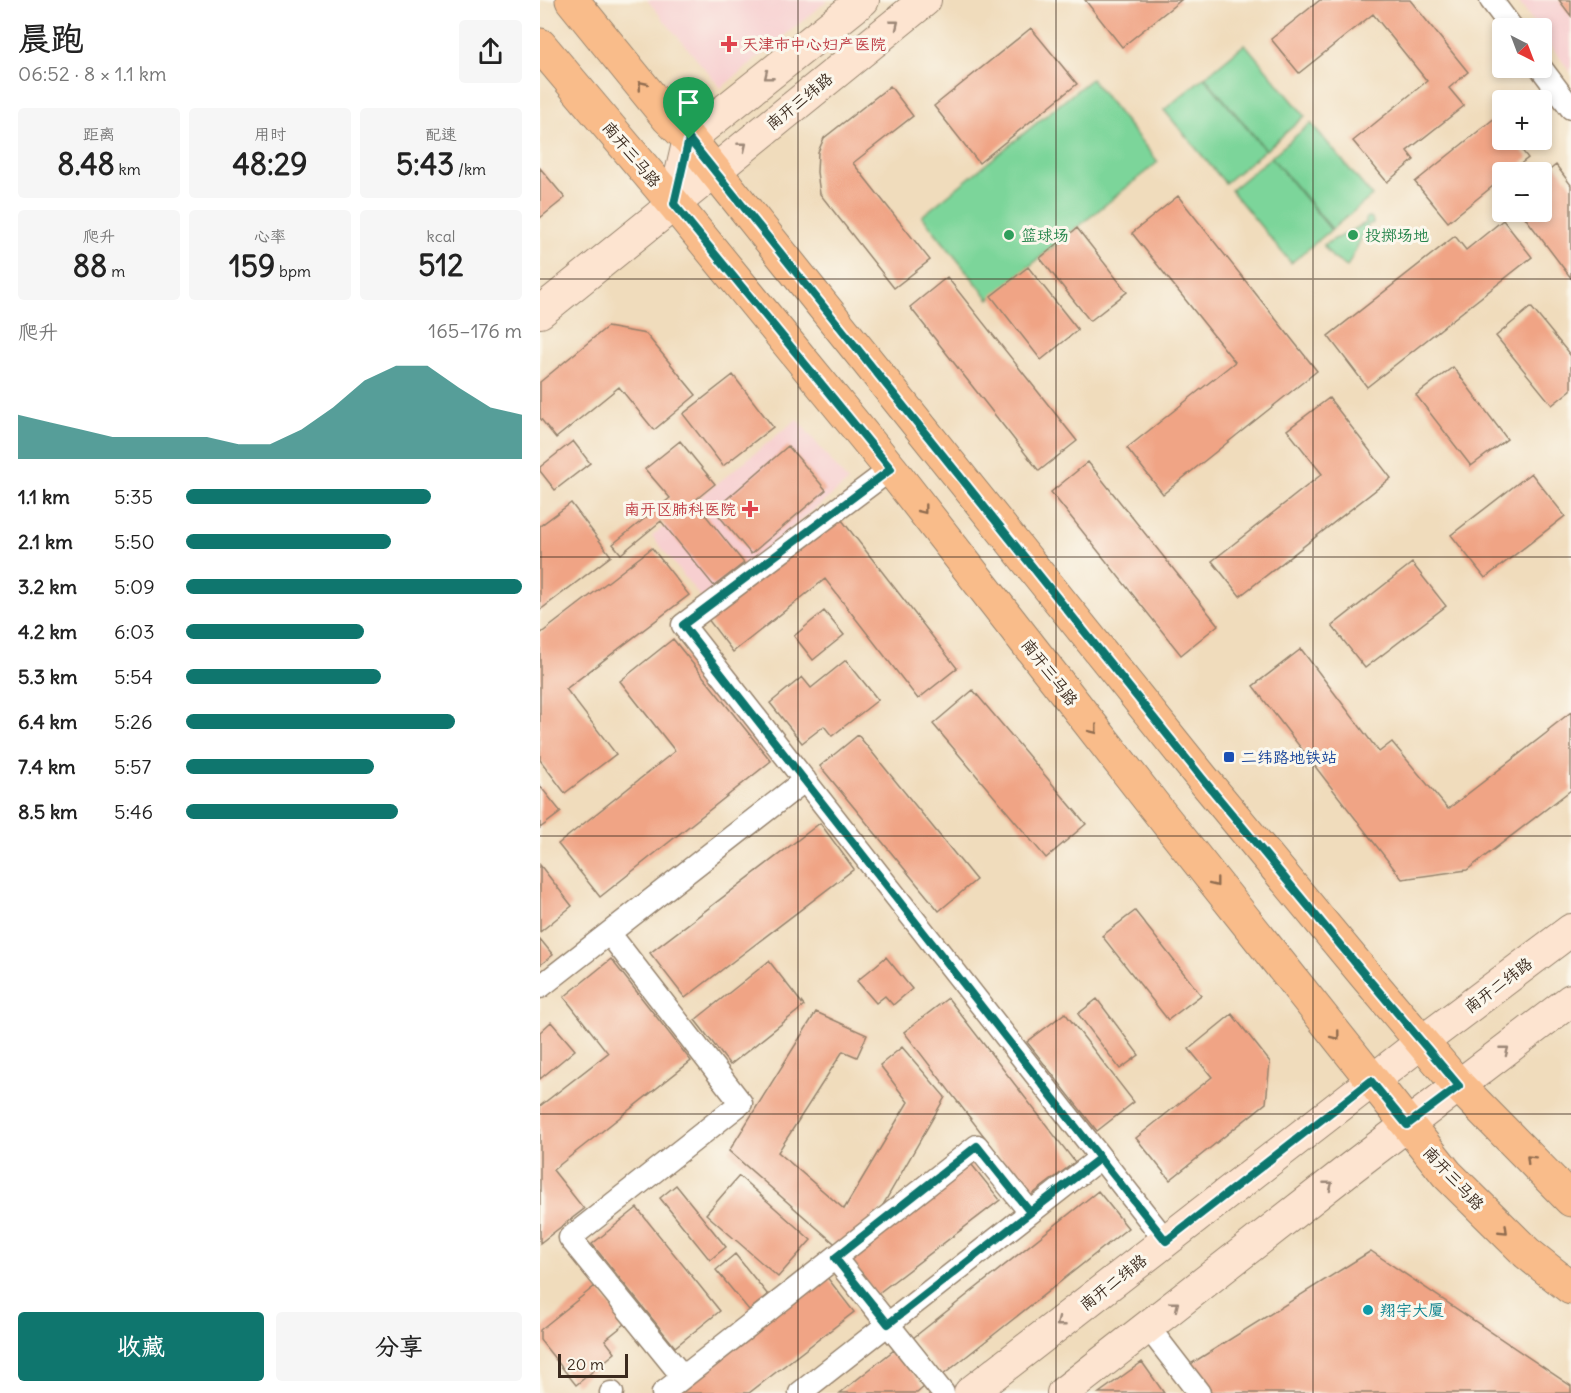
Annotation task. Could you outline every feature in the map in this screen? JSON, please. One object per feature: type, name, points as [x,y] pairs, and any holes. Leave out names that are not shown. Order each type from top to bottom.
[{"type":"main road","points":[[572,0],[668,118],[689,139],[1202,778],[1459,1086],[1571,1200]]},
{"type":"main road","points":[[674,204],[689,139],[863,0]]},
{"type":"main road","name":"南开三纬路","points":[[540,312],[925,0]]},
{"type":"main road","name":"南开三马路","points":[[540,45],[674,204],[891,469],[1371,1081],[1447,1174],[1527,1253],[1571,1288]]},
{"type":"main road","name":"南开二纬路","points":[[970,1393],[1371,1081],[1571,930]]},
{"type":"main road","points":[[1063,1393],[1571,1000]]},
{"type":"street","points":[[1491,0],[1504,18]]},
{"type":"street","points":[[1548,78],[1571,108]]},
{"type":"street","points":[[891,469],[683,625],[1166,1241]]},
{"type":"street","points":[[540,987],[805,780]]},
{"type":"street","points":[[609,933],[741,1103],[570,1239],[683,1377]]},
{"type":"street","points":[[663,1393],[977,1146],[1030,1212]]},
{"type":"street","points":[[800,1393],[1100,1158]]},
{"type":"street","points":[[835,1258],[943,1393]]},
{"type":"street","points":[[1148,1327],[1199,1393]]},
{"type":"shaded area","name":"天津市中心妇产医院","points":[[647,0],[828,0],[721,88]]},
{"type":"shaded area","points":[[1517,0],[1571,0],[1571,73],[1552,47],[1552,18],[1530,18]]},
{"type":"shaded area","name":"南开区肺科医院","points":[[797,419],[848,482],[703,600],[652,536]]},
{"type":"green space","points":[[1245,44],[1305,116],[1266,150],[1205,77]]},
{"type":"green space","points":[[1204,77],[1265,150],[1225,183],[1164,110]]},
{"type":"green space","points":[[1091,79],[1158,162],[989,299],[922,216]]},
{"type":"green space","points":[[1311,123],[1372,196],[1332,229],[1271,157]]},
{"type":"green space","points":[[1271,157],[1331,230],[1291,263],[1231,190]]},
{"type":"green space","name":"投掷场地","points":[[1368,217],[1372,218],[1373,223],[1368,225],[1347,267],[1333,258],[1323,245],[1366,223]]},
{"type":"building","points":[[1085,0],[1181,0],[1122,47]]},
{"type":"building","points":[[1320,0],[1410,0],[1468,72],[1449,88],[1464,106],[1407,151],[1414,160],[1387,182],[1353,141],[1427,81],[1373,14],[1299,73],[1271,39]]},
{"type":"building","points":[[1559,0],[1571,0],[1571,16]]},
{"type":"building","points":[[1031,28],[1077,84],[979,163],[934,106]]},
{"type":"building","points":[[890,86],[913,116],[853,163],[930,260],[894,288],[820,194],[817,172],[818,152],[824,138]]},
{"type":"building","points":[[1492,120],[1492,150],[1522,150],[1528,158],[1523,162],[1492,162],[1492,187],[1448,222],[1415,182]]},
{"type":"building","points":[[1556,165],[1571,185],[1571,278],[1529,222],[1552,222],[1552,168]]},
{"type":"building","points":[[540,168],[565,198],[540,218]]},
{"type":"building","points":[[1178,196],[1317,371],[1163,494],[1127,448],[1235,362],[1132,233]]},
{"type":"building","points":[[1501,222],[1505,222],[1532,257],[1367,387],[1328,336],[1455,236],[1466,250]]},
{"type":"building","points":[[1077,228],[1127,292],[1090,321],[1040,258]]},
{"type":"building","points":[[1028,267],[1078,330],[1041,360],[991,296]]},
{"type":"building","points":[[947,277],[1077,441],[1039,471],[910,307]]},
{"type":"building","points":[[1531,307],[1571,356],[1571,390],[1552,405],[1496,336]]},
{"type":"building","points":[[607,327],[646,334],[696,395],[654,430],[619,387],[556,438],[540,418],[540,382]]},
{"type":"building","points":[[1453,367],[1507,439],[1471,466],[1416,395]]},
{"type":"building","points":[[733,375],[773,427],[723,466],[683,414]]},
{"type":"building","points":[[1329,398],[1391,478],[1240,596],[1212,561],[1322,474],[1287,430]]},
{"type":"building","points":[[573,441],[590,463],[555,490],[540,471],[540,467]]},
{"type":"building","points":[[680,441],[715,484],[694,501],[744,563],[714,586],[661,521],[621,554],[613,544],[670,498],[645,469]]},
{"type":"building","points":[[788,446],[826,490],[751,554],[714,510]]},
{"type":"building","points":[[1088,462],[1218,625],[1181,655],[1051,492]]},
{"type":"building","points":[[1531,473],[1565,516],[1485,578],[1451,535]]},
{"type":"building","points":[[571,503],[611,556],[540,610],[540,526]]},
{"type":"building","points":[[838,515],[957,668],[918,699],[825,579],[733,652],[707,618]]},
{"type":"building","points":[[652,548],[689,595],[566,689],[616,754],[565,793],[540,760],[540,634]]},
{"type":"building","points":[[1412,563],[1446,606],[1365,668],[1332,626]]},
{"type":"building","points":[[824,611],[844,635],[813,660],[794,636]]},
{"type":"building","points":[[673,639],[771,761],[600,897],[558,844],[675,751],[620,681]]},
{"type":"building","points":[[1301,649],[1379,752],[1392,742],[1448,809],[1571,712],[1571,790],[1467,870],[1402,879],[1253,686]]},
{"type":"building","points":[[846,660],[878,700],[832,736],[824,726],[802,743],[770,703],[802,677],[811,688]]},
{"type":"building","points":[[973,690],[1086,824],[1046,858],[933,724]]},
{"type":"building","points":[[858,735],[976,880],[939,911],[820,766]]},
{"type":"building","points":[[540,786],[561,812],[540,828]]},
{"type":"building","points":[[820,823],[854,869],[685,998],[650,953]]},
{"type":"building","points":[[540,865],[572,906],[540,932]]},
{"type":"building","points":[[1135,911],[1201,995],[1168,1020],[1102,936]]},
{"type":"building","points":[[540,939],[553,955],[540,965]]},
{"type":"building","points":[[886,957],[912,989],[893,1005],[885,996],[876,1003],[857,981]]},
{"type":"building","points":[[611,959],[691,1061],[553,1170],[584,1209],[540,1243],[540,1106],[608,1053],[564,997]]},
{"type":"building","points":[[769,961],[804,1006],[730,1065],[695,1020]]},
{"type":"building","points":[[948,998],[1075,1162],[1030,1196],[904,1032]]},
{"type":"building","points":[[1097,999],[1139,1055],[1120,1069],[1078,1014]]},
{"type":"building","points":[[816,1012],[867,1035],[857,1057],[843,1051],[778,1152],[844,1209],[908,1102],[880,1065],[902,1047],[945,1097],[868,1231],[841,1249],[729,1151]]},
{"type":"building","points":[[1065,1013],[1134,1102],[1097,1131],[1027,1042]]},
{"type":"building","points":[[1232,1014],[1270,1062],[1266,1103],[1170,1180],[1136,1138],[1212,1077],[1189,1049]]},
{"type":"building","points":[[551,1022],[575,1050],[540,1079],[540,1032]]},
{"type":"building","points":[[968,1160],[1000,1200],[876,1295],[845,1254]]},
{"type":"building","points":[[739,1176],[811,1240],[778,1277],[706,1214]]},
{"type":"building","points":[[676,1185],[726,1247],[710,1260],[660,1198]]},
{"type":"building","points":[[1098,1191],[1128,1228],[943,1375],[913,1338]]},
{"type":"building","points":[[637,1208],[720,1311],[675,1347],[592,1244]]},
{"type":"building","name":"翔宇大厦","points":[[1371,1251],[1571,1386],[1571,1393],[1199,1393],[1181,1370]]},
{"type":"building","points":[[735,1254],[768,1295],[749,1310],[716,1270]]},
{"type":"building","points":[[823,1272],[854,1312],[749,1393],[666,1393]]},
{"type":"building","points":[[595,1286],[625,1324],[605,1340],[615,1353],[576,1385],[540,1340],[540,1330]]},
{"type":"building","points":[[894,1350],[924,1387],[917,1393],[840,1393]]},
{"type":"building","points":[[1142,1362],[1164,1393],[1099,1393]]},
{"type":"place","name":"天津市中心妇产医院","points":[[729,44]]},
{"type":"place","name":"篮球场","points":[[1009,235]]},
{"type":"place","name":"投掷场地","points":[[1353,235]]},
{"type":"place","name":"南开区肺科医院","points":[[750,509]]},
{"type":"place","name":"二纬路地铁站","points":[[1229,757]]},
{"type":"place","name":"翔宇大厦","points":[[1368,1310]]},
{"type":"route","points":[[689,139],[674,204],[891,469],[683,625],[1100,1158],[1030,1212],[977,1146],[835,1258],[888,1324],[1100,1158],[1166,1241],[1371,1081],[1407,1125],[1459,1086],[1202,778],[689,139]]}]
